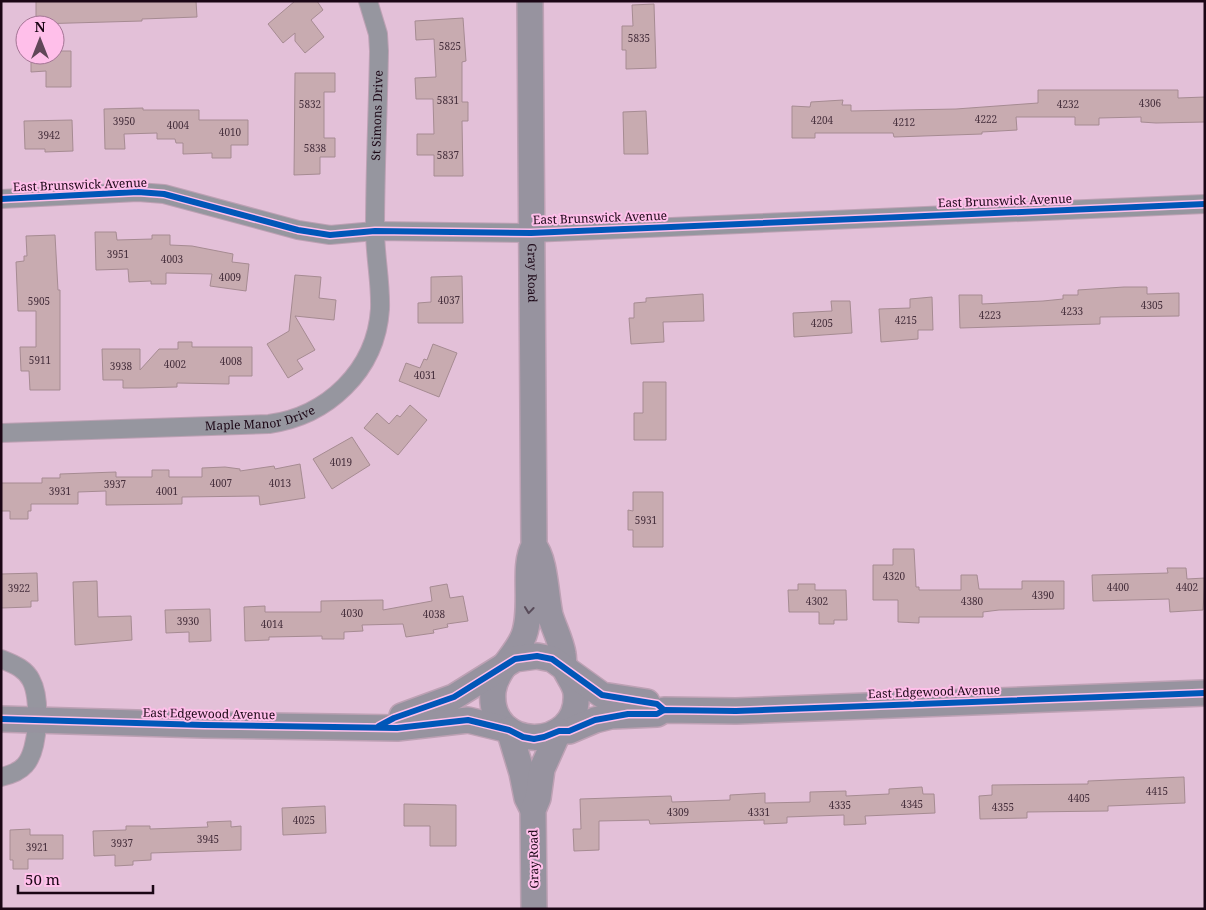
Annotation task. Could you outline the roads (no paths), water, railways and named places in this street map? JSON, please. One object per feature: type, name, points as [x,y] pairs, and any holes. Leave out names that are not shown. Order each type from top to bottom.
[{"type":"main road","name":"Gray Road","points":[[503,666],[518,647],[528,622],[530,609],[529,554],[534,546],[530,1]]},
{"type":"main road","name":"Gray Road","points":[[534,546],[540,552],[547,601],[563,654],[564,668]]},
{"type":"main road","points":[[537,656],[552,659],[564,668],[573,683],[576,693],[575,708],[569,721],[559,731],[544,738],[523,737],[509,730],[498,719],[493,704],[494,689],[503,666],[515,659],[537,656]]},
{"type":"main road","name":"East Edgewood Avenue","points":[[379,726],[394,718],[454,697],[503,666]]},
{"type":"main road","name":"East Edgewood Avenue","points":[[564,668],[602,696],[657,704],[664,710]]},
{"type":"main road","name":"East Edgewood Avenue","points":[[559,731],[569,731],[588,722],[611,716],[657,714],[664,710],[736,711],[1205,693]]},
{"type":"main road","name":"East Edgewood Avenue","points":[[1,719],[287,727],[379,726],[397,728],[468,720],[509,730]]},
{"type":"main road","name":"Gray Road","points":[[509,730],[526,786],[527,798],[533,810]]},
{"type":"main road","name":"Gray Road","points":[[534,909],[533,810],[538,798],[542,769],[559,731]]},
{"type":"street","name":"St Simons Drive","points":[[368,1],[374,18],[379,52],[375,231]]},
{"type":"street","name":"East Brunswick Avenue","points":[[1,199],[138,192],[164,194],[298,230],[330,235],[375,231],[531,232],[1205,204]]},
{"type":"street","name":"Maple Manor Drive","points":[[1,433],[269,424],[285,422],[316,410],[348,385],[363,364],[373,342],[380,301],[375,231]]},
{"type":"street","points":[[1,659],[16,665],[31,678],[35,689],[38,720],[31,755],[27,764],[18,771],[1,777]]}]
